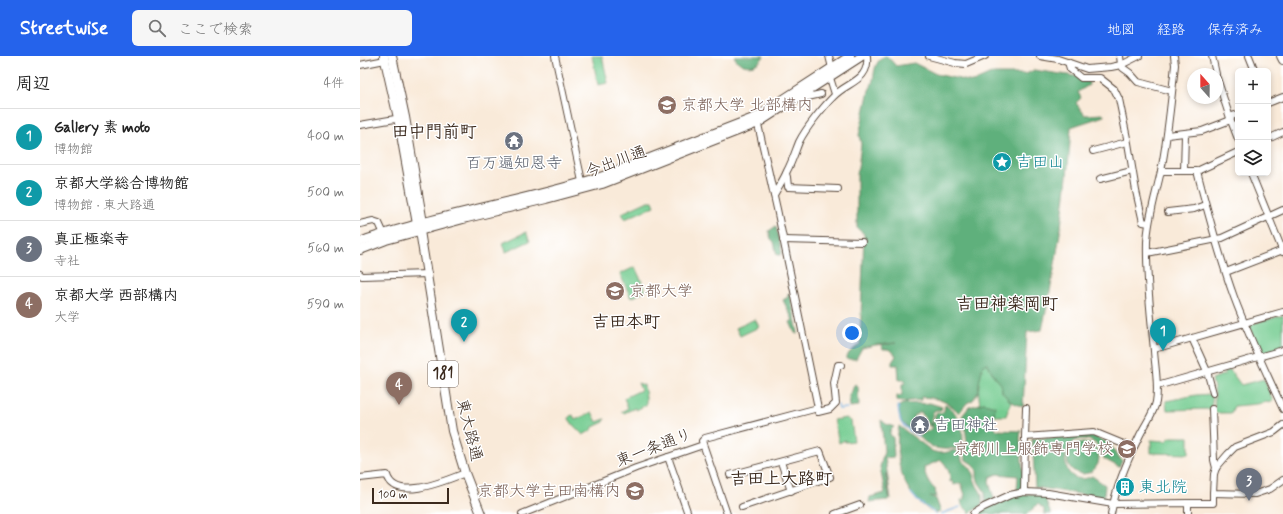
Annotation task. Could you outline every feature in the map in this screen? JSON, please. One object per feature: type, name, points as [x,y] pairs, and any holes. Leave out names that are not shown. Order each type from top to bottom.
[{"type":"main road","name":"今出川通","points":[[757,120],[850,56]]},
{"type":"main road","name":"今出川通","points":[[360,242],[384,234],[467,218],[583,186],[602,184],[757,120],[796,100],[862,56]]},
{"type":"main road","points":[[1281,56],[1283,60]]},
{"type":"main road","name":"東大路通","points":[[387,57],[401,118],[420,226],[449,418],[457,449],[481,514]]},
{"type":"main road","name":"今出川通","points":[[360,250],[420,226]]},
{"type":"street","points":[[555,56],[583,186]]},
{"type":"street","points":[[828,56],[832,68]]},
{"type":"street","points":[[774,195],[786,174],[799,141],[835,94],[863,75],[868,63],[867,56]]},
{"type":"street","points":[[929,56],[955,63],[966,64],[985,56]]},
{"type":"street","points":[[1040,56],[1068,62],[1087,69],[1121,65],[1139,56]]},
{"type":"street","points":[[1120,56],[1121,65],[1138,82],[1172,91]]},
{"type":"street","points":[[1111,514],[1121,479],[1133,448],[1156,402],[1157,386],[1147,254],[1149,223],[1161,171],[1167,135],[1175,65],[1174,56]]},
{"type":"street","points":[[1212,56],[1215,68]]},
{"type":"street","points":[[1249,56],[1254,68]]},
{"type":"street","points":[[360,64],[387,57]]},
{"type":"street","points":[[1068,62],[1070,69],[1081,78],[1100,78],[1114,90],[1119,99],[1143,222],[1149,223]]},
{"type":"street","points":[[830,78],[835,94]]},
{"type":"street","points":[[818,85],[825,107]]},
{"type":"street","points":[[796,100],[821,94]]},
{"type":"street","points":[[1223,96],[1235,131]]},
{"type":"street","points":[[1271,101],[1283,97]]},
{"type":"street","points":[[1167,135],[1202,131],[1228,121],[1235,115]]},
{"type":"street","points":[[360,125],[401,118]]},
{"type":"street","points":[[757,120],[818,410],[830,409],[836,402],[834,383],[838,365],[841,365]]},
{"type":"street","points":[[1271,138],[1283,132]]},
{"type":"street","points":[[1184,171],[1186,134]]},
{"type":"street","points":[[1093,151],[1128,142]]},
{"type":"street","points":[[1161,171],[1197,171],[1235,153]]},
{"type":"street","points":[[1100,179],[1132,171]]},
{"type":"street","points":[[1197,171],[1205,205],[1234,296],[1259,357],[1283,408]]},
{"type":"street","points":[[786,174],[788,177],[788,187],[838,189]]},
{"type":"street","points":[[1226,272],[1283,251],[1252,176]]},
{"type":"street","points":[[1168,212],[1194,209],[1205,205]]},
{"type":"street","points":[[1147,254],[1222,238],[1283,210]]},
{"type":"street","points":[[360,224],[373,221],[379,223],[384,234]]},
{"type":"street","points":[[783,240],[862,242]]},
{"type":"street","points":[[360,274],[362,276],[428,274]]},
{"type":"street","points":[[1154,349],[1283,312]]},
{"type":"street","points":[[1192,338],[1207,371],[1213,393]]},
{"type":"street","points":[[1157,386],[1283,350]]},
{"type":"street","points":[[1024,492],[1026,408]]},
{"type":"street","points":[[1212,409],[1214,460],[1216,468]]},
{"type":"street","name":"東一条通り","points":[[522,514],[668,456],[703,445],[702,441],[705,438],[818,410]]},
{"type":"street","points":[[973,514],[984,507],[1010,495],[1024,492],[1048,493],[1113,504],[1213,502],[1214,474],[1216,468],[1228,454],[1235,448],[1274,432],[1283,424]]},
{"type":"street","points":[[1025,437],[1094,432],[1133,448]]},
{"type":"street","points":[[703,445],[727,514]]},
{"type":"street","points":[[730,475],[820,451],[830,477],[742,507]]},
{"type":"street","points":[[668,456],[688,514]]},
{"type":"street","points":[[781,462],[791,491]]},
{"type":"street","points":[[360,478],[387,475],[388,479],[395,486],[401,488],[419,488],[427,487],[465,473]]},
{"type":"street","points":[[1213,493],[1255,494],[1270,489],[1283,480]]},
{"type":"street","points":[[1188,503],[1188,514]]},
{"type":"street","points":[[835,514],[860,505]]},
{"type":"green space","points":[[592,56],[602,56],[608,83],[598,85]]},
{"type":"green space","points":[[734,56],[764,56],[757,63],[749,66],[740,63]]},
{"type":"green space","points":[[885,56],[888,57],[896,66],[914,63],[936,74],[973,82],[991,74],[1026,74],[1034,70],[1088,78],[1089,85],[1078,92],[1081,98],[1076,103],[1085,115],[1104,114],[1104,116],[1071,127],[1061,229],[1042,330],[1027,332],[1023,407],[1011,402],[1002,392],[1001,384],[994,376],[987,363],[983,365],[978,392],[973,400],[967,403],[959,413],[947,403],[933,398],[921,397],[921,400],[897,401],[897,396],[902,395],[902,384],[905,383],[905,380],[899,380],[898,365],[892,365],[892,362],[896,356],[891,350],[883,349],[881,345],[896,343],[875,345],[862,348],[856,359],[846,359],[849,353],[860,344],[864,234],[857,228],[857,175],[861,144],[859,135],[869,90],[873,81],[875,67],[880,59]]},
{"type":"green space","points":[[648,201],[653,201],[655,206],[625,219],[622,213]]},
{"type":"green space","points":[[776,226],[782,253],[780,255],[777,255],[774,242],[771,239],[769,231]]},
{"type":"green space","points":[[526,232],[530,241],[506,252],[503,243]]},
{"type":"green space","points":[[635,267],[646,291],[631,298],[620,274]]},
{"type":"green space","points":[[788,294],[790,295],[798,332],[797,334],[795,333],[790,322],[793,320],[783,300],[788,297]]},
{"type":"green space","points":[[1283,315],[1283,348],[1263,353],[1260,352],[1249,327],[1251,324]]},
{"type":"green space","points":[[755,319],[759,327],[740,336],[736,328]]},
{"type":"green space","points":[[985,363],[987,363],[994,376],[1001,384],[1002,392],[1011,402],[1006,416],[994,416],[995,406],[984,403],[980,404],[980,375]]},
{"type":"green space","points":[[1230,370],[1241,385],[1264,379],[1273,401],[1268,403],[1234,406],[1231,413],[1214,412],[1215,394],[1212,379],[1225,374],[1224,372]]},
{"type":"green space","points":[[638,383],[644,385],[646,405],[636,410],[635,408],[624,413],[621,412],[628,408],[624,398],[641,390]]},
{"type":"green space","points":[[856,384],[858,386],[859,406],[850,407],[849,394]]},
{"type":"green space","points":[[1213,394],[1211,409],[1167,410],[1166,401],[1196,395]]},
{"type":"green space","points":[[930,403],[942,407],[941,410],[936,410],[933,412],[930,427],[921,412],[913,416],[920,429],[924,429],[916,434],[901,422],[898,407],[902,404]]},
{"type":"green space","points":[[984,403],[995,406],[993,424],[997,430],[1021,431],[1020,438],[1024,483],[1023,490],[1017,491],[1018,476],[997,474],[990,477],[989,482],[994,499],[985,504],[985,492],[977,478],[977,471],[974,465],[966,460],[964,454],[967,444],[962,416],[969,407]]},
{"type":"green space","points":[[945,404],[955,413],[961,424],[963,437],[962,450],[956,448],[936,448],[926,443],[919,436],[931,429],[936,413],[941,413],[944,411]]},
{"type":"green space","points":[[592,412],[597,422],[605,419],[604,422],[593,427],[592,430],[583,435],[569,419],[570,416],[573,415],[575,420]]},
{"type":"green space","points":[[846,418],[851,421],[854,441],[845,442],[845,440],[839,443],[834,420]]},
{"type":"green space","points":[[881,420],[894,427],[890,431],[890,434],[893,438],[894,457],[885,458],[891,499],[886,473],[889,497],[888,500],[869,502],[870,497],[885,493],[880,467],[884,451]]},
{"type":"green space","points":[[899,426],[932,451],[943,453],[954,450],[961,453],[962,461],[972,470],[975,481],[982,494],[982,505],[970,513],[962,505],[961,500],[964,499],[965,495],[961,483],[954,485],[952,481],[950,482],[948,470],[941,460],[924,467],[928,480],[936,490],[937,497],[930,496],[936,499],[941,512],[934,512],[930,510],[916,499],[904,480],[898,459],[897,448]]},
{"type":"green space","points":[[1090,435],[1109,443],[1122,461],[1119,467],[1104,459],[1100,449],[1094,442],[1087,439],[1080,439],[1073,442],[1068,447],[1066,466],[1074,477],[1083,479],[1092,476],[1105,485],[1104,498],[1035,487],[1032,439]]},
{"type":"green space","points":[[1171,437],[1189,437],[1189,454],[1151,453],[1151,440],[1166,441]]},
{"type":"green space","points":[[1083,442],[1092,445],[1096,449],[1099,458],[1096,467],[1092,471],[1083,474],[1074,471],[1070,467],[1067,458],[1070,449],[1074,445]]},
{"type":"green space","points":[[1019,494],[1044,494],[1051,514],[1044,514],[1044,509],[1038,504],[1027,514],[977,514],[984,509]]},
{"type":"waterway","points":[[838,405],[839,409],[847,408]]},
{"type":"waterway","points":[[898,406],[902,424],[918,436]]},
{"type":"waterway","points":[[911,493],[918,501],[936,514]]},
{"type":"waterway","points":[[941,514],[960,507]]},
{"type":"place","name":"京都大学 北部構内","points":[[667,105]]},
{"type":"place","name":"百万遍知恩寺","points":[[514,141]]},
{"type":"place","name":"吉田山","points":[[1002,162]]},
{"type":"place","name":"京都大学","points":[[615,291]]},
{"type":"place","name":"京都大学総合博物館","points":[[464,342]]},
{"type":"place","name":"Gallery 素 moto","points":[[1163,351]]},
{"type":"place","name":"京都大学 西部構内","points":[[399,405]]},
{"type":"place","name":"吉田神社","points":[[920,425]]},
{"type":"place","name":"京都川上服飾専門学校","points":[[1127,449]]},
{"type":"place","name":"東北院","points":[[1125,487]]},
{"type":"place","name":"京都大学吉田南構内","points":[[635,491]]},
{"type":"place","name":"真正極楽寺","points":[[1249,501]]},
{"type":"district","name":"田中門前町","points":[[434,132]]},
{"type":"district","name":"吉田神楽岡町","points":[[1007,304]]},
{"type":"district","name":"吉田本町","points":[[626,322]]},
{"type":"district","name":"吉田上大路町","points":[[781,479]]}]
